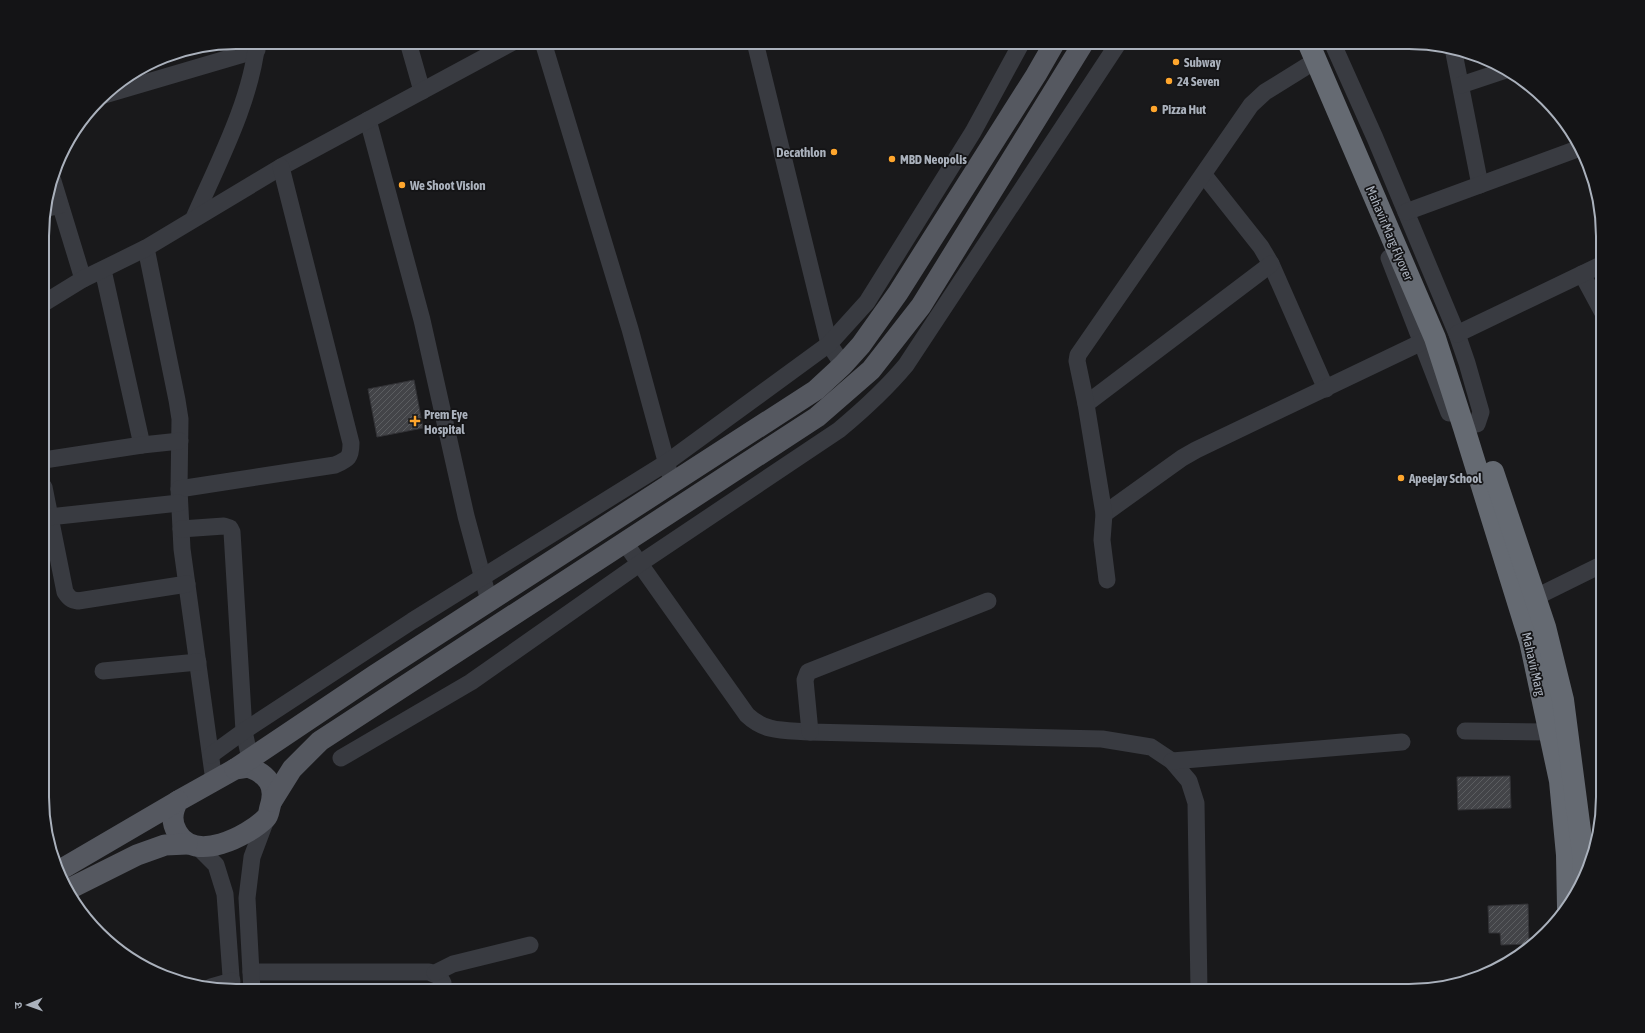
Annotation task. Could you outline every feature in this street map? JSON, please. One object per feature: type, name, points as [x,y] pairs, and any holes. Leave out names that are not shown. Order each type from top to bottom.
[{"type":"highway","name":"Mahavir Marg Flyover","points":[[1311,49],[1468,418]]},
{"type":"highway","name":"Mahavir Marg Flyover","points":[[1324,49],[1421,272],[1468,418]]},
{"type":"highway","name":"Mahavir Marg","points":[[1468,418],[1527,601],[1530,641],[1560,781],[1567,855],[1568,895]]},
{"type":"highway","name":"Mahavir Marg","points":[[1527,601],[1545,627],[1563,700],[1584,863]]},
{"type":"main road","points":[[63,868],[243,764],[374,675],[816,390],[861,346],[898,293],[1051,49]]},
{"type":"main road","points":[[861,346],[873,342],[931,264],[1062,49]]},
{"type":"main road","points":[[72,887],[137,855],[165,845],[211,846],[231,839],[249,830],[270,809],[292,769],[320,741],[817,417],[872,370],[921,306],[1080,49]]},
{"type":"main road","points":[[243,764],[260,771],[268,778],[271,788],[270,809]]},
{"type":"main road","points":[[178,801],[174,808],[174,826],[180,837],[193,845]]},
{"type":"street","points":[[130,82],[143,76],[246,49]]},
{"type":"street","points":[[194,218],[246,94],[256,49]]},
{"type":"street","points":[[410,49],[422,91]]},
{"type":"street","points":[[49,299],[83,279],[146,248],[281,167],[499,49]]},
{"type":"street","points":[[545,49],[630,329],[672,484]]},
{"type":"street","points":[[757,49],[829,344],[843,365]]},
{"type":"street","points":[[211,755],[244,731],[412,621],[666,463],[829,344],[867,302],[973,132],[1018,49]]},
{"type":"street","points":[[341,758],[471,682],[639,564],[839,430],[891,383],[914,352],[1114,49]]},
{"type":"street","points":[[1300,49],[1394,268],[1451,419],[1468,418],[1481,412],[1457,334],[1335,49]]},
{"type":"street","points":[[1454,55],[1480,185]]},
{"type":"street","points":[[1107,580],[1102,540],[1104,514],[1078,361],[1080,351],[1204,175],[1251,105],[1266,92],[1307,66]]},
{"type":"street","points":[[1460,85],[1499,72]]},
{"type":"street","points":[[368,120],[422,320],[466,516],[489,601]]},
{"type":"street","points":[[1406,212],[1575,150]]},
{"type":"street","points":[[187,584],[78,601],[72,600],[68,598],[65,592],[49,517],[179,496],[336,465],[345,461],[351,454],[351,443],[281,167]]},
{"type":"street","points":[[1204,175],[1261,247],[1271,264],[1326,390]]},
{"type":"street","points":[[52,207],[83,279]]},
{"type":"street","points":[[146,248],[180,419],[179,496],[182,549],[214,781]]},
{"type":"street","points":[[1086,404],[1271,264]]},
{"type":"street","points":[[1457,334],[1596,267]]},
{"type":"street","points":[[103,270],[142,445]]},
{"type":"street","points":[[1582,274],[1596,300]]},
{"type":"street","points":[[1104,514],[1182,458],[1196,450],[1326,390],[1422,342]]},
{"type":"street","points":[[49,459],[142,445],[180,441]]},
{"type":"street","points":[[181,529],[224,526],[230,528],[232,532],[244,731],[243,764]]},
{"type":"street","points":[[625,543],[747,715],[755,723],[773,730],[810,732],[1102,739],[1151,747],[1172,761],[1189,781],[1196,803],[1198,984]]},
{"type":"street","points":[[1527,601],[1596,567]]},
{"type":"street","points":[[810,732],[805,680],[808,672],[988,601]]},
{"type":"street","points":[[103,671],[198,662]]},
{"type":"street","points":[[1465,731],[1550,732]]},
{"type":"street","points":[[1172,761],[1402,742]]},
{"type":"street","points":[[252,984],[248,892],[252,857],[270,809]]},
{"type":"street","points":[[193,845],[216,865],[225,894],[232,984]]},
{"type":"street","points":[[435,974],[453,964],[530,946]]},
{"type":"street","points":[[251,972],[429,972],[439,976],[443,984]]},
{"type":"building","points":[[414,380],[423,428],[377,437],[368,389]]},
{"type":"building","points":[[1510,776],[1511,808],[1458,810],[1457,777]]},
{"type":"building","points":[[1528,904],[1529,940],[1524,944],[1501,945],[1500,933],[1489,933],[1488,906]]},
{"type":"place","name":"Subway","points":[[1176,62]]},
{"type":"place","name":"24 Seven","points":[[1169,81]]},
{"type":"place","name":"Pizza Hut","points":[[1154,109]]},
{"type":"place","name":"Decathlon","points":[[834,152]]},
{"type":"place","name":"MBD Neopolis","points":[[892,159]]},
{"type":"place","name":"We Shoot Vision","points":[[402,185]]},
{"type":"place","name":"Prem Eye Hospital","points":[[415,421]]},
{"type":"place","name":"Apeejay School","points":[[1401,478]]}]
